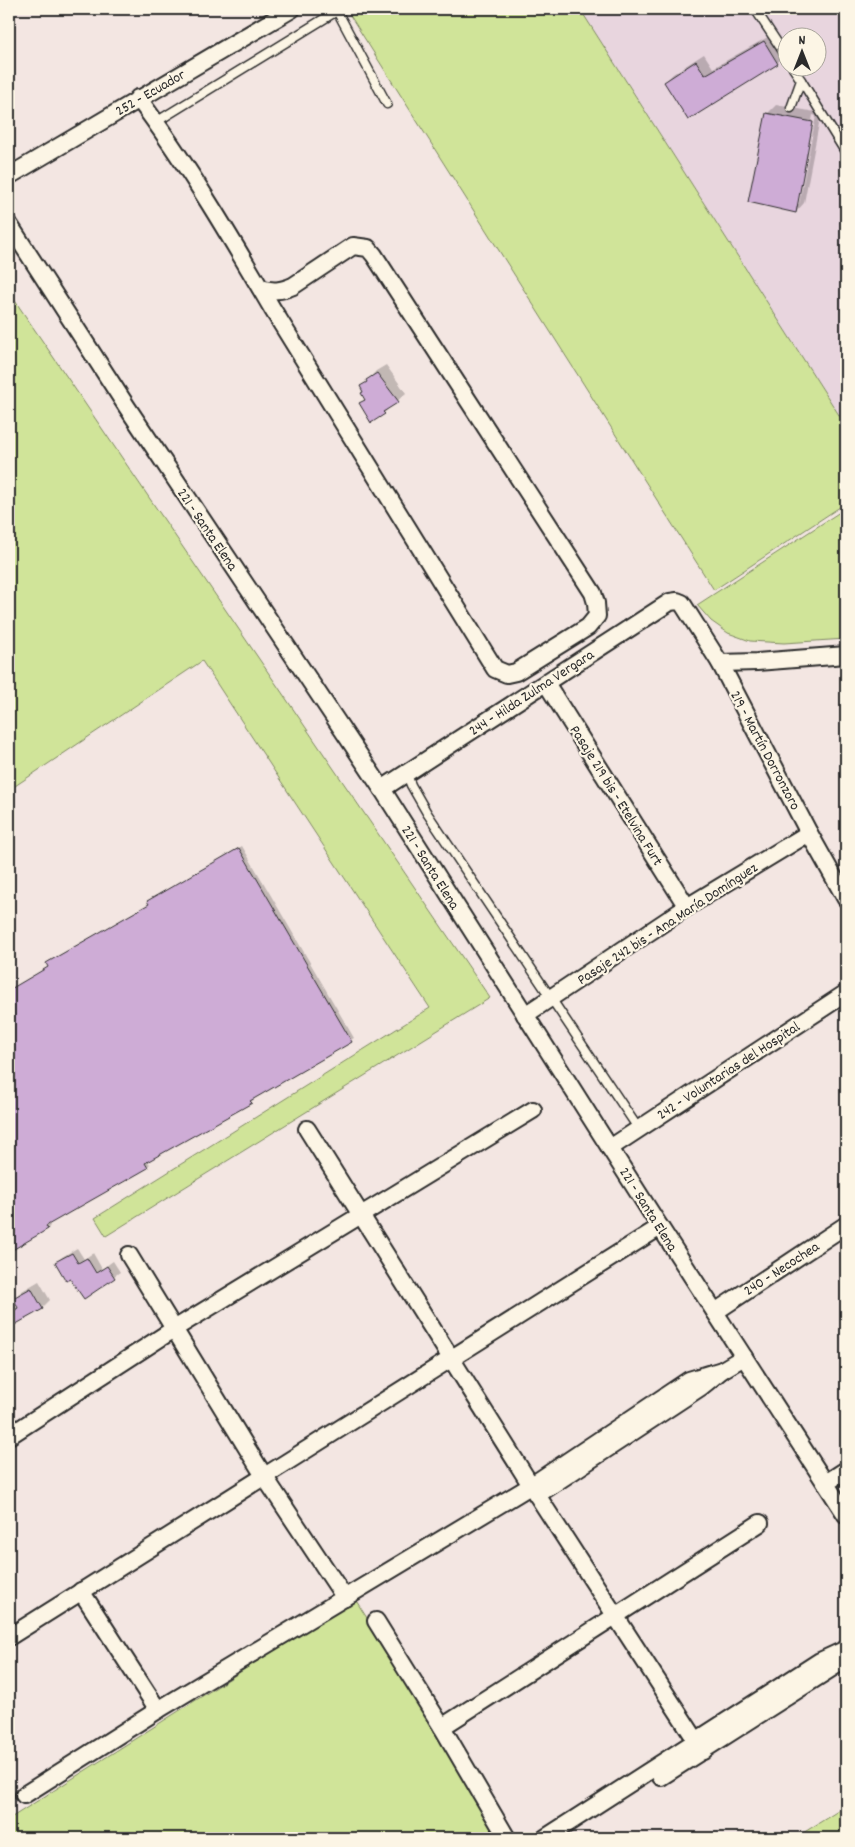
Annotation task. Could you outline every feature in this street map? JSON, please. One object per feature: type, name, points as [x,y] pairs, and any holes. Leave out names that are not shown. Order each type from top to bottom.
[{"type":"street","name":"252 - Ecuador","points":[[9,176],[138,98],[292,9]]},
{"type":"street","points":[[138,98],[156,122],[220,221],[260,288],[495,669],[507,674],[516,672],[588,627],[597,616],[593,593],[380,263],[368,248],[353,246],[286,289],[278,292],[260,288]]},
{"type":"street","name":"221 - Santa Elena","points":[[9,224],[126,407],[382,789],[660,1227],[846,1515]]},
{"type":"street","name":"244 - Hilda Zulma Vergara","points":[[382,789],[670,602],[677,601],[682,603]]},
{"type":"street","name":"219 - Martín Dorronzoro","points":[[682,603],[720,663],[809,833],[846,899]]},
{"type":"street","points":[[720,663],[846,655]]},
{"type":"street","name":"Pasaje 219 bis - Etelvina Furt","points":[[546,683],[687,907]]},
{"type":"street","name":"Pasaje 242 bis - Ana María Domínguez","points":[[525,1015],[687,907],[809,833]]},
{"type":"street","name":"242 - Voluntarias del Hospital","points":[[610,1148],[846,993]]},
{"type":"street","points":[[9,1436],[174,1329],[533,1110]]},
{"type":"street","points":[[307,1129],[699,1746]]},
{"type":"street","name":"240 - Necochea","points":[[715,1312],[846,1225]]},
{"type":"street","points":[[9,1637],[660,1227]]},
{"type":"street","points":[[129,1255],[264,1476],[345,1598]]},
{"type":"street","points":[[24,1795],[158,1710],[345,1598],[535,1490],[689,1380],[722,1370],[744,1357]]},
{"type":"street","points":[[826,1483],[846,1470]]},
{"type":"street","points":[[442,1727],[760,1522]]},
{"type":"street","points":[[81,1591],[158,1710]]},
{"type":"street","points":[[376,1621],[442,1727],[507,1838]]},
{"type":"street","points":[[564,1838],[820,1661],[846,1649]]},
{"type":"street","points":[[545,1838],[846,1659]]},
{"type":"lane","points":[[156,122],[338,9],[387,104]]},
{"type":"lane","points":[[755,9],[778,44]]},
{"type":"lane","points":[[791,108],[801,80]]},
{"type":"lane","points":[[801,80],[846,154]]},
{"type":"lane","name":"221 - Santa Elena","points":[[406,772],[427,813],[638,1128]]},
{"type":"shaded area","points":[[580,9],[846,9],[846,426]]},
{"type":"green space","points":[[346,9],[580,9],[846,426],[846,503],[714,590]]},
{"type":"green space","points":[[9,292],[490,998],[106,1236],[95,1218],[430,1008],[202,661],[9,790]]},
{"type":"green space","points":[[846,508],[846,639],[784,643],[750,641],[728,633],[711,621],[697,605]]},
{"type":"green space","points":[[355,1599],[505,1838],[9,1838],[9,1819]]},
{"type":"green space","points":[[846,1806],[846,1838],[795,1838]]},
{"type":"building","points":[[764,41],[778,64],[688,120],[664,82],[696,61],[705,75]]},
{"type":"building","points":[[766,113],[813,122],[796,213],[748,202]]},
{"type":"building","points":[[377,373],[399,402],[383,412],[385,414],[371,423],[359,403],[365,400],[360,386]]},
{"type":"building","points":[[239,848],[352,1042],[250,1101],[252,1103],[145,1163],[148,1168],[46,1226],[48,1229],[9,1252],[9,990],[48,967],[46,963],[149,904],[147,901]]},
{"type":"building","points":[[72,1253],[78,1263],[87,1258],[96,1273],[107,1266],[115,1278],[84,1299],[70,1279],[66,1281],[55,1262]]},
{"type":"building","points":[[31,1288],[43,1309],[9,1328],[9,1314],[18,1308],[13,1298]]}]
